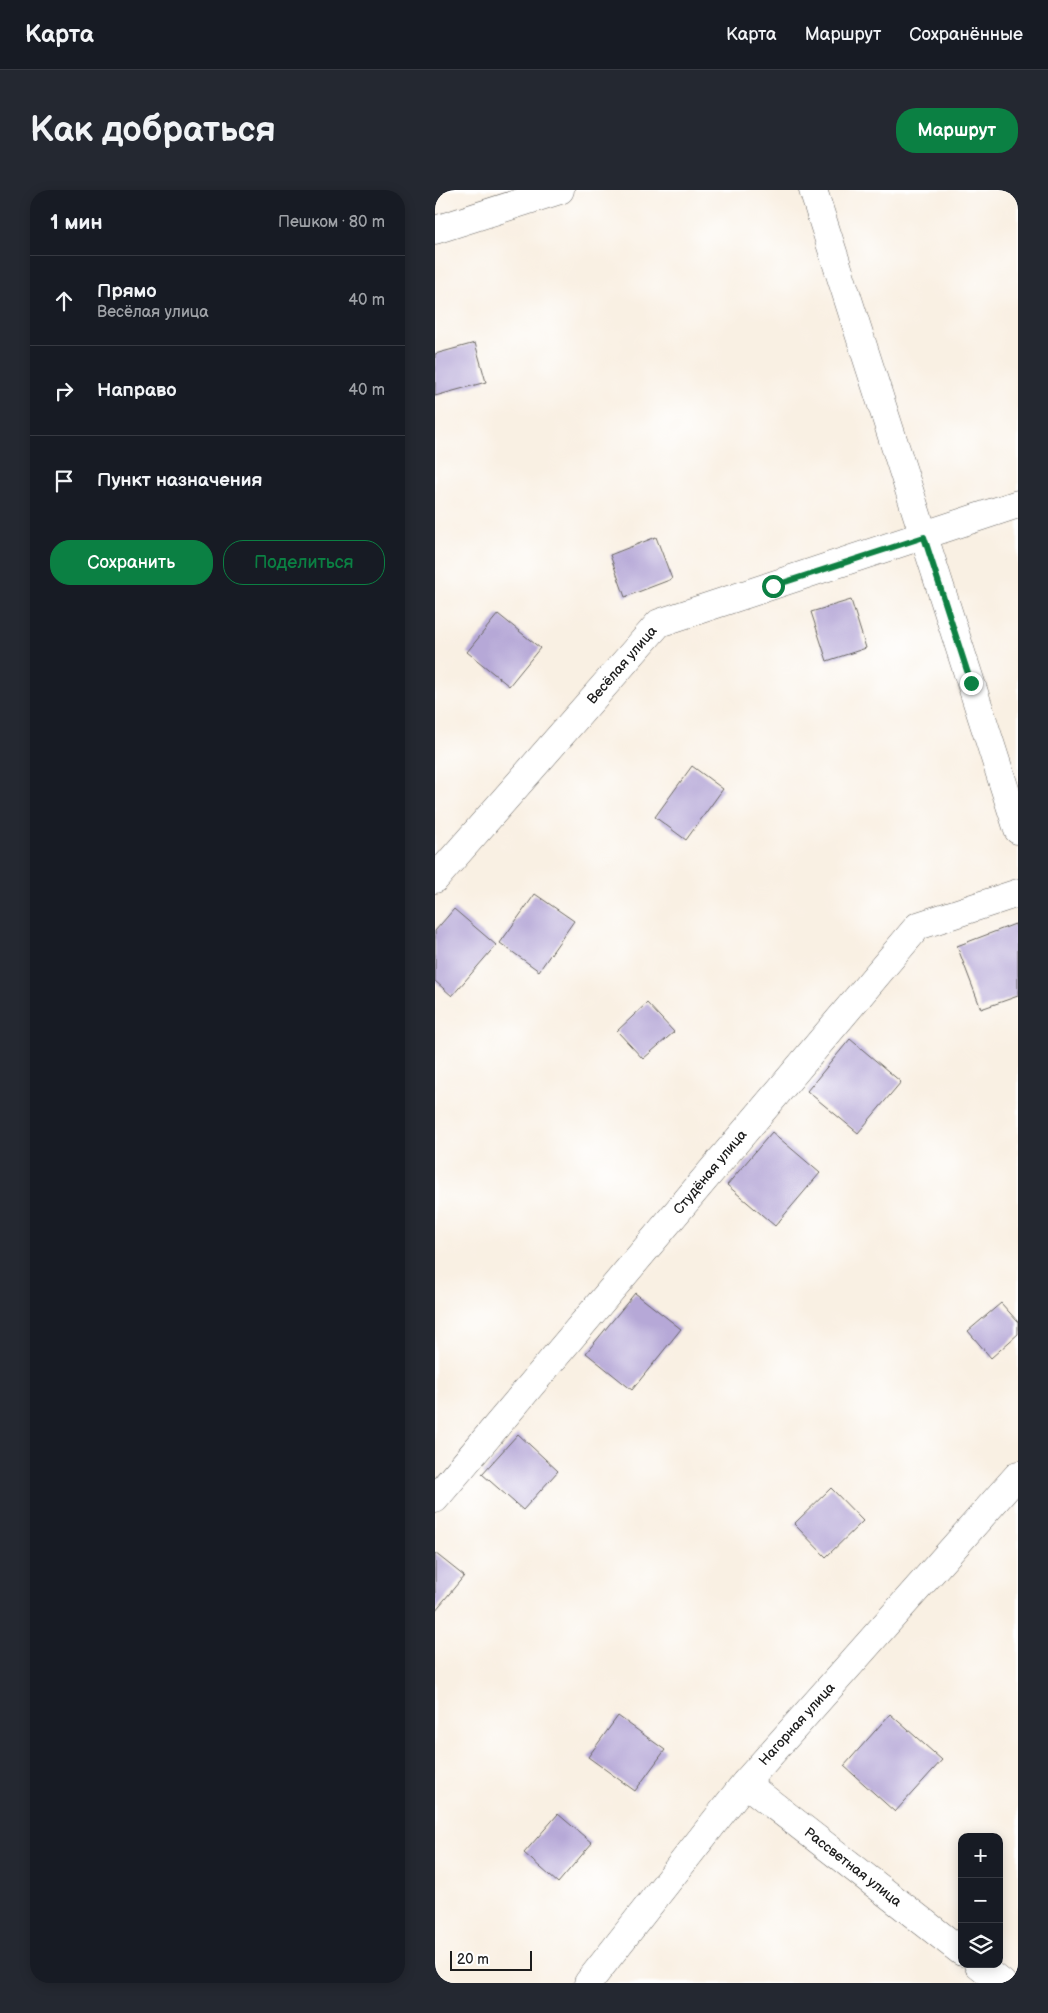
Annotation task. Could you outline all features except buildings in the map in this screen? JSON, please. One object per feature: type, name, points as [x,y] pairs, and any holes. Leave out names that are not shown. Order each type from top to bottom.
[{"type":"street","points":[[435,230],[560,190]]},
{"type":"street","points":[[813,190],[1018,830]]},
{"type":"street","name":"Весёлая улица","points":[[435,879],[659,623],[924,537],[1018,504]]},
{"type":"street","name":"Студёная улица","points":[[435,1499],[918,926],[1018,893]]},
{"type":"street","name":"Нагорная улица","points":[[588,1983],[745,1783],[1018,1475]]},
{"type":"street","name":"Рассветная улица","points":[[745,1783],[958,1949]]},
{"type":"street","points":[[983,1968],[1002,1983]]},
{"type":"route","points":[[773,586],[924,537],[971,683]]}]
